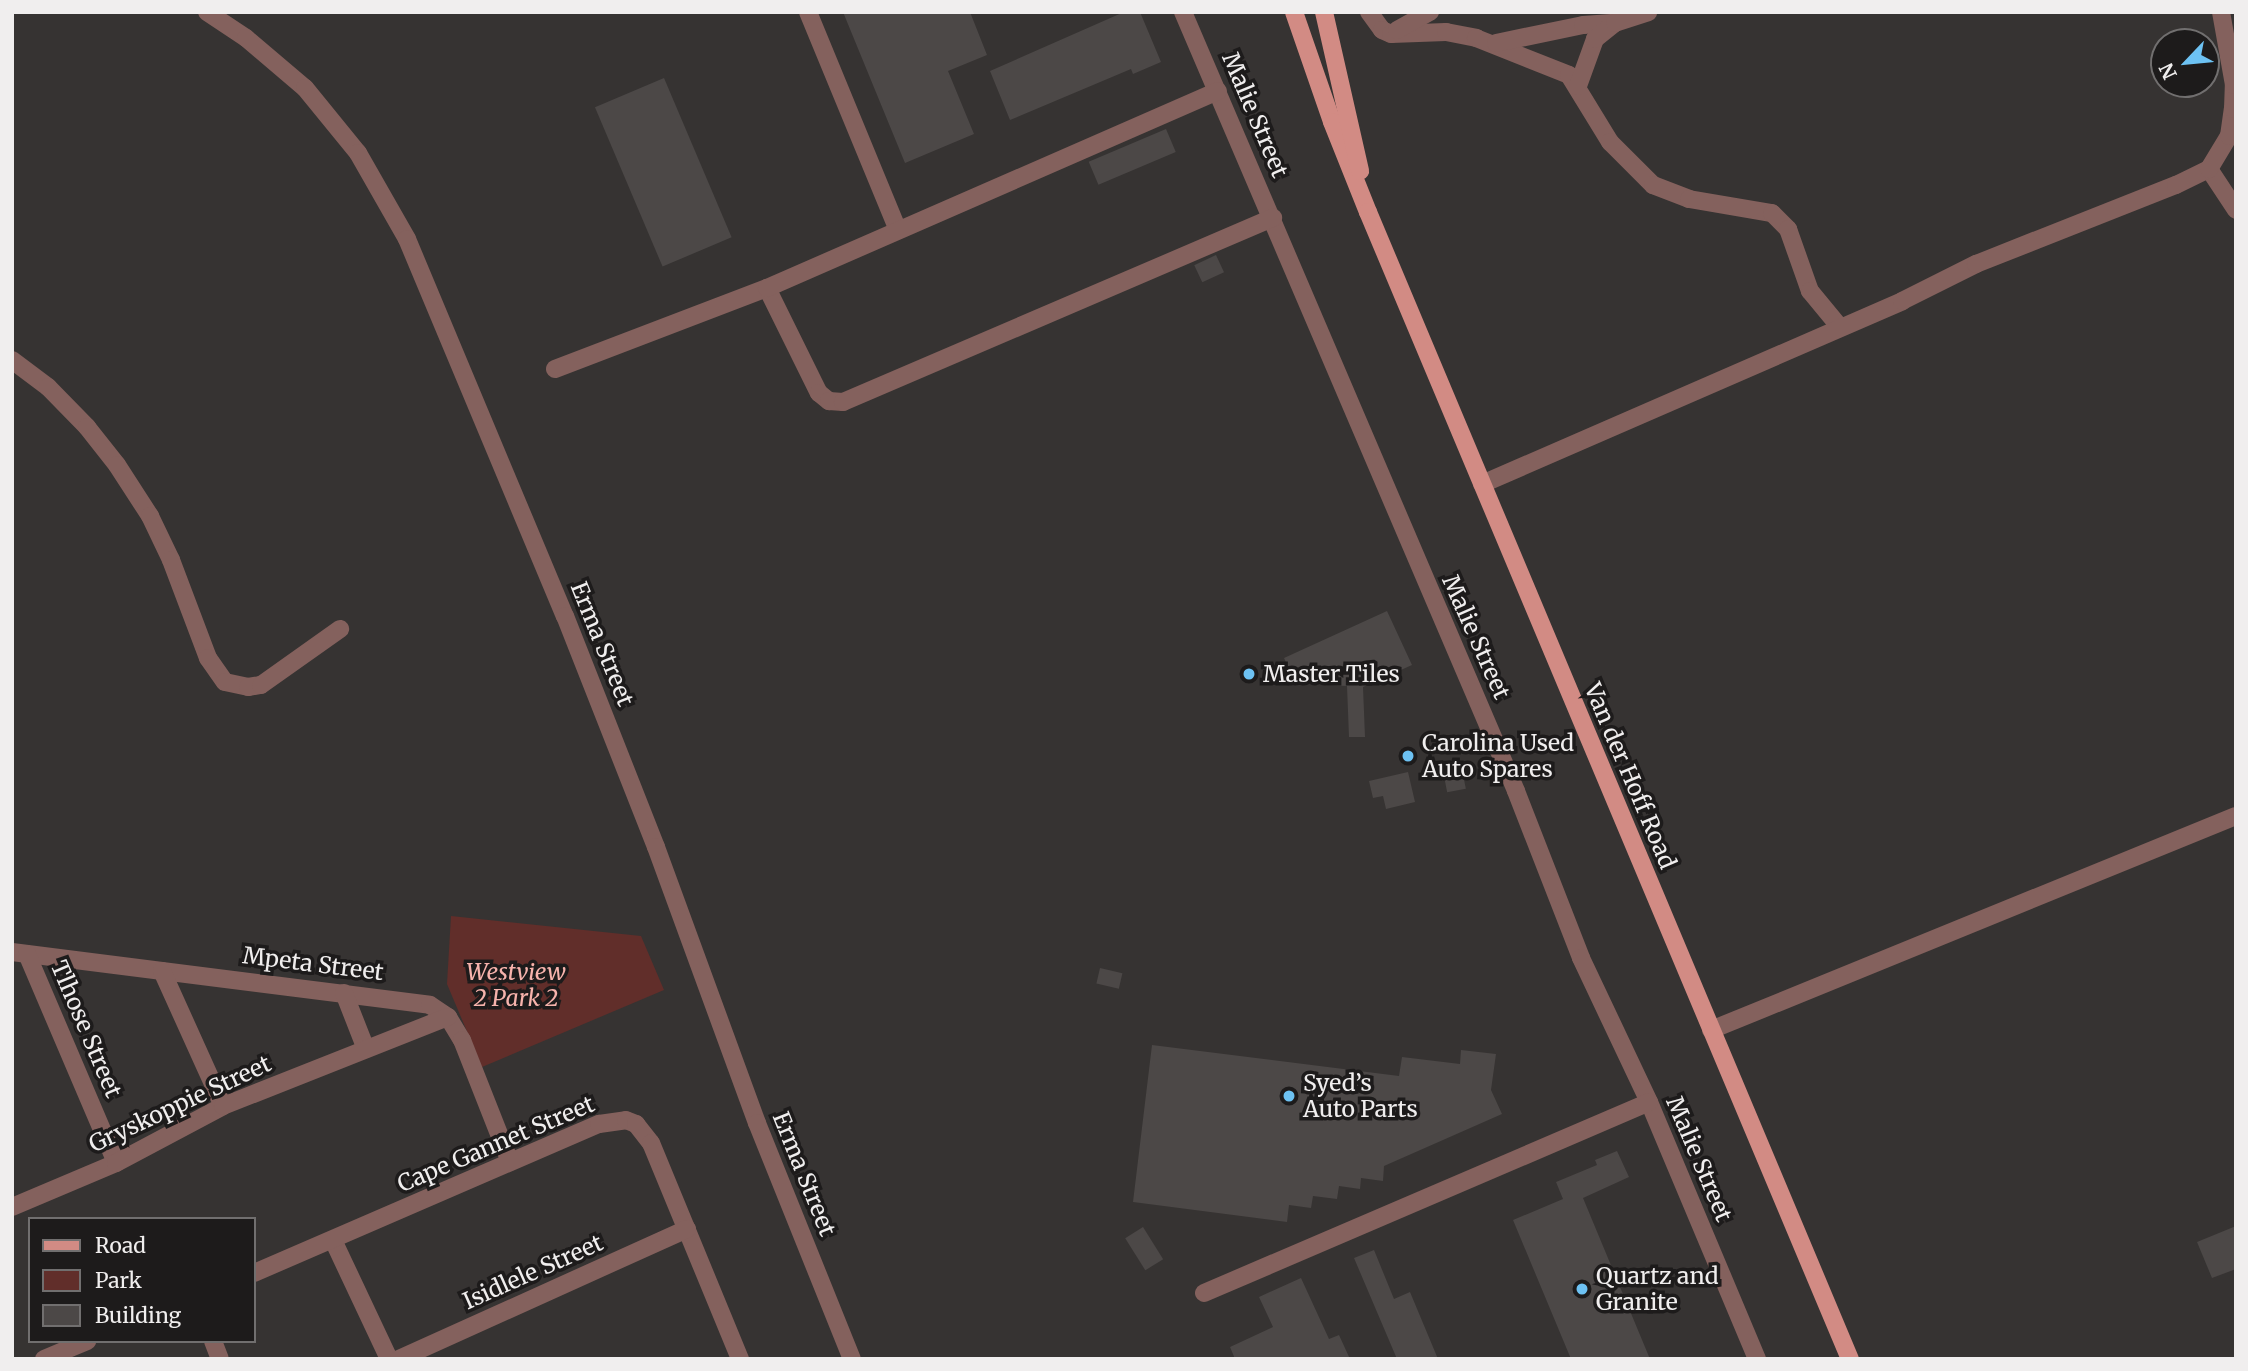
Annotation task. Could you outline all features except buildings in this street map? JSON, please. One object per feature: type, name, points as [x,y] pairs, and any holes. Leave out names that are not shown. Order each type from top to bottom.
[{"type":"main road","name":"Van der Hoff Road","points":[[1294,12],[1368,212],[1850,1359]]},
{"type":"main road","name":"Van der Hoff Road","points":[[1324,12],[1349,110],[1368,212]]},
{"type":"street","name":"Erma Street","points":[[207,12],[272,58],[305,88],[358,152],[407,239],[565,615],[656,848],[757,1123],[852,1359]]},
{"type":"street","points":[[807,12],[898,230]]},
{"type":"street","name":"Malie Street","points":[[1184,12],[1516,791],[1581,958],[1648,1102],[1757,1359]]},
{"type":"street","points":[[1369,12],[1382,30],[1391,34],[1446,32],[1492,43],[1554,66],[1569,75],[1610,142],[1653,185],[1689,199],[1772,213],[1788,229],[1810,291],[1839,326]]},
{"type":"street","points":[[1391,34],[1430,12]]},
{"type":"street","points":[[1492,43],[1536,37],[1583,25],[1615,23],[1648,12]]},
{"type":"street","points":[[1482,484],[1680,399],[1839,326],[1902,301],[1976,264],[2209,169],[2229,136],[2233,109],[2234,85],[2221,12]]},
{"type":"street","points":[[1578,86],[1591,46],[1615,23]]},
{"type":"street","points":[[555,369],[767,288],[1218,92]]},
{"type":"street","points":[[2209,169],[2236,210]]},
{"type":"street","points":[[767,288],[819,393],[829,401],[843,401],[1273,218]]},
{"type":"street","points":[[12,359],[48,387],[87,427],[117,465],[150,516],[171,560],[208,658],[225,682],[248,687],[261,685],[340,629]]},
{"type":"street","points":[[1711,1030],[2236,816]]},
{"type":"street","name":"Mpeta Street","points":[[20,953],[430,1005],[448,1017]]},
{"type":"street","name":"Tlhose Street","points":[[20,953],[116,1163]]},
{"type":"street","points":[[162,971],[223,1106]]},
{"type":"street","points":[[344,993],[366,1049]]},
{"type":"street","points":[[448,1017],[462,1040],[510,1162]]},
{"type":"street","name":"Gryskoppie Street","points":[[12,1207],[116,1163],[223,1106],[448,1017]]},
{"type":"street","points":[[1204,1293],[1648,1102]]},
{"type":"street","name":"Cape Gannet Street","points":[[256,1272],[598,1124],[626,1121],[636,1124],[651,1143],[687,1229],[734,1357]]},
{"type":"street","name":"Isidlele Street","points":[[399,1359],[687,1229]]},
{"type":"street","points":[[333,1240],[389,1359]]},
{"type":"street","points":[[48,1358],[82,1343]]},
{"type":"green space","name":"Westview 2 Park 2","points":[[451,916],[641,936],[664,990],[482,1067],[447,984]]},
{"type":"place","name":"Master Tiles","points":[[1249,674]]},
{"type":"place","name":"Carolina Used Auto Spares","points":[[1408,756]]},
{"type":"place","name":"Syed’s Auto Parts","points":[[1289,1096]]},
{"type":"place","name":"Quartz and Granite","points":[[1582,1289]]}]
